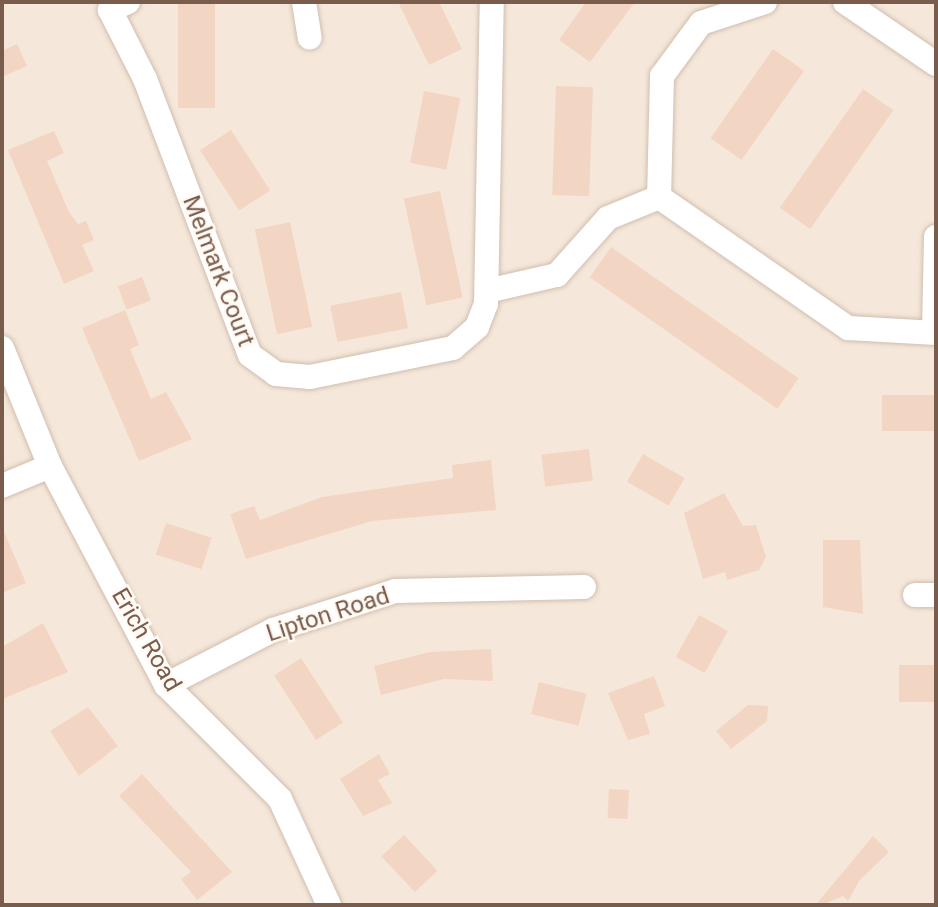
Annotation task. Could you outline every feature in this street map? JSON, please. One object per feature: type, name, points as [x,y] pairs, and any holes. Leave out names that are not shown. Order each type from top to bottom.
[{"type":"street","points":[[304,2],[310,38]]},
{"type":"street","name":"Melmark Court","points":[[115,4],[250,355],[276,374],[310,377],[453,348],[477,327],[486,291],[492,2]]},
{"type":"street","points":[[659,197],[662,76],[701,23],[765,2]]},
{"type":"street","points":[[845,2],[936,64]]},
{"type":"street","points":[[486,291],[557,275],[608,218],[659,197]]},
{"type":"street","points":[[659,197],[848,328],[935,332],[936,237]]},
{"type":"street","name":"Erich Road","points":[[2,348],[50,466],[166,685],[280,799],[329,905]]},
{"type":"street","points":[[2,486],[50,466]]},
{"type":"street","name":"Lipton Road","points":[[166,685],[273,629],[396,591],[584,587]]},
{"type":"shaded area","points":[[2,2],[936,2],[936,905],[2,905]]},
{"type":"building","points":[[178,2],[215,2],[215,108],[178,108]]},
{"type":"building","points":[[398,2],[439,2],[462,49],[429,65]]},
{"type":"building","points":[[586,2],[635,2],[590,62],[559,40]]},
{"type":"building","points":[[17,44],[27,66],[2,77],[2,51]]},
{"type":"building","points":[[773,49],[804,71],[742,160],[710,138]]},
{"type":"building","points":[[556,86],[593,87],[589,196],[552,195]]},
{"type":"building","points":[[863,89],[893,110],[810,229],[780,208]]},
{"type":"building","points":[[424,91],[460,98],[446,170],[410,163]]},
{"type":"building","points":[[231,130],[270,190],[239,211],[200,150]]},
{"type":"building","points":[[54,131],[64,153],[47,161],[69,212],[78,224],[86,221],[94,240],[82,245],[94,271],[64,284],[8,150]]},
{"type":"building","points":[[440,191],[463,298],[426,305],[404,199]]},
{"type":"building","points":[[290,222],[312,327],[277,334],[255,229]]},
{"type":"building","points":[[611,247],[799,378],[777,409],[590,277]]},
{"type":"building","points":[[142,277],[151,300],[127,310],[118,286]]},
{"type":"building","points":[[401,292],[408,328],[337,342],[330,306]]},
{"type":"building","points":[[125,310],[139,345],[130,349],[151,399],[166,392],[192,439],[139,461],[82,328]]},
{"type":"building","points":[[882,395],[936,395],[936,431],[882,431]]},
{"type":"building","points":[[589,449],[593,481],[545,487],[541,455]]},
{"type":"building","points":[[643,454],[685,478],[669,506],[627,482]]},
{"type":"building","points":[[491,460],[496,510],[372,521],[246,559],[230,514],[254,506],[260,520],[322,497],[453,478],[452,465]]},
{"type":"building","points":[[724,493],[743,526],[756,525],[766,557],[759,570],[727,580],[725,572],[703,579],[684,513]]},
{"type":"building","points":[[166,523],[212,538],[201,569],[156,554]]},
{"type":"building","points":[[2,527],[26,583],[2,593]]},
{"type":"building","points":[[823,540],[860,540],[863,614],[823,607]]},
{"type":"building","points":[[699,615],[728,631],[705,673],[676,657]]},
{"type":"building","points":[[43,623],[68,672],[2,699],[2,647]]},
{"type":"building","points":[[491,649],[493,681],[444,679],[381,695],[374,666],[430,652]]},
{"type":"building","points":[[301,658],[343,723],[316,740],[274,675]]},
{"type":"building","points":[[899,665],[936,665],[936,702],[899,702]]},
{"type":"building","points":[[654,676],[665,706],[644,714],[650,734],[628,740],[608,693]]},
{"type":"building","points":[[539,682],[587,694],[579,726],[531,714]]},
{"type":"building","points":[[748,705],[768,706],[767,721],[731,749],[716,731]]},
{"type":"building","points":[[88,707],[118,746],[79,776],[50,731]]},
{"type":"building","points":[[379,754],[390,774],[378,780],[392,803],[363,816],[340,779]]},
{"type":"building","points":[[142,774],[232,872],[197,900],[181,879],[191,872],[119,796]]},
{"type":"building","points":[[609,789],[629,790],[627,819],[607,818]]},
{"type":"building","points":[[404,835],[437,871],[415,892],[381,856]]},
{"type":"building","points":[[873,836],[889,852],[859,881],[848,901],[843,896],[822,905],[818,902]]}]
